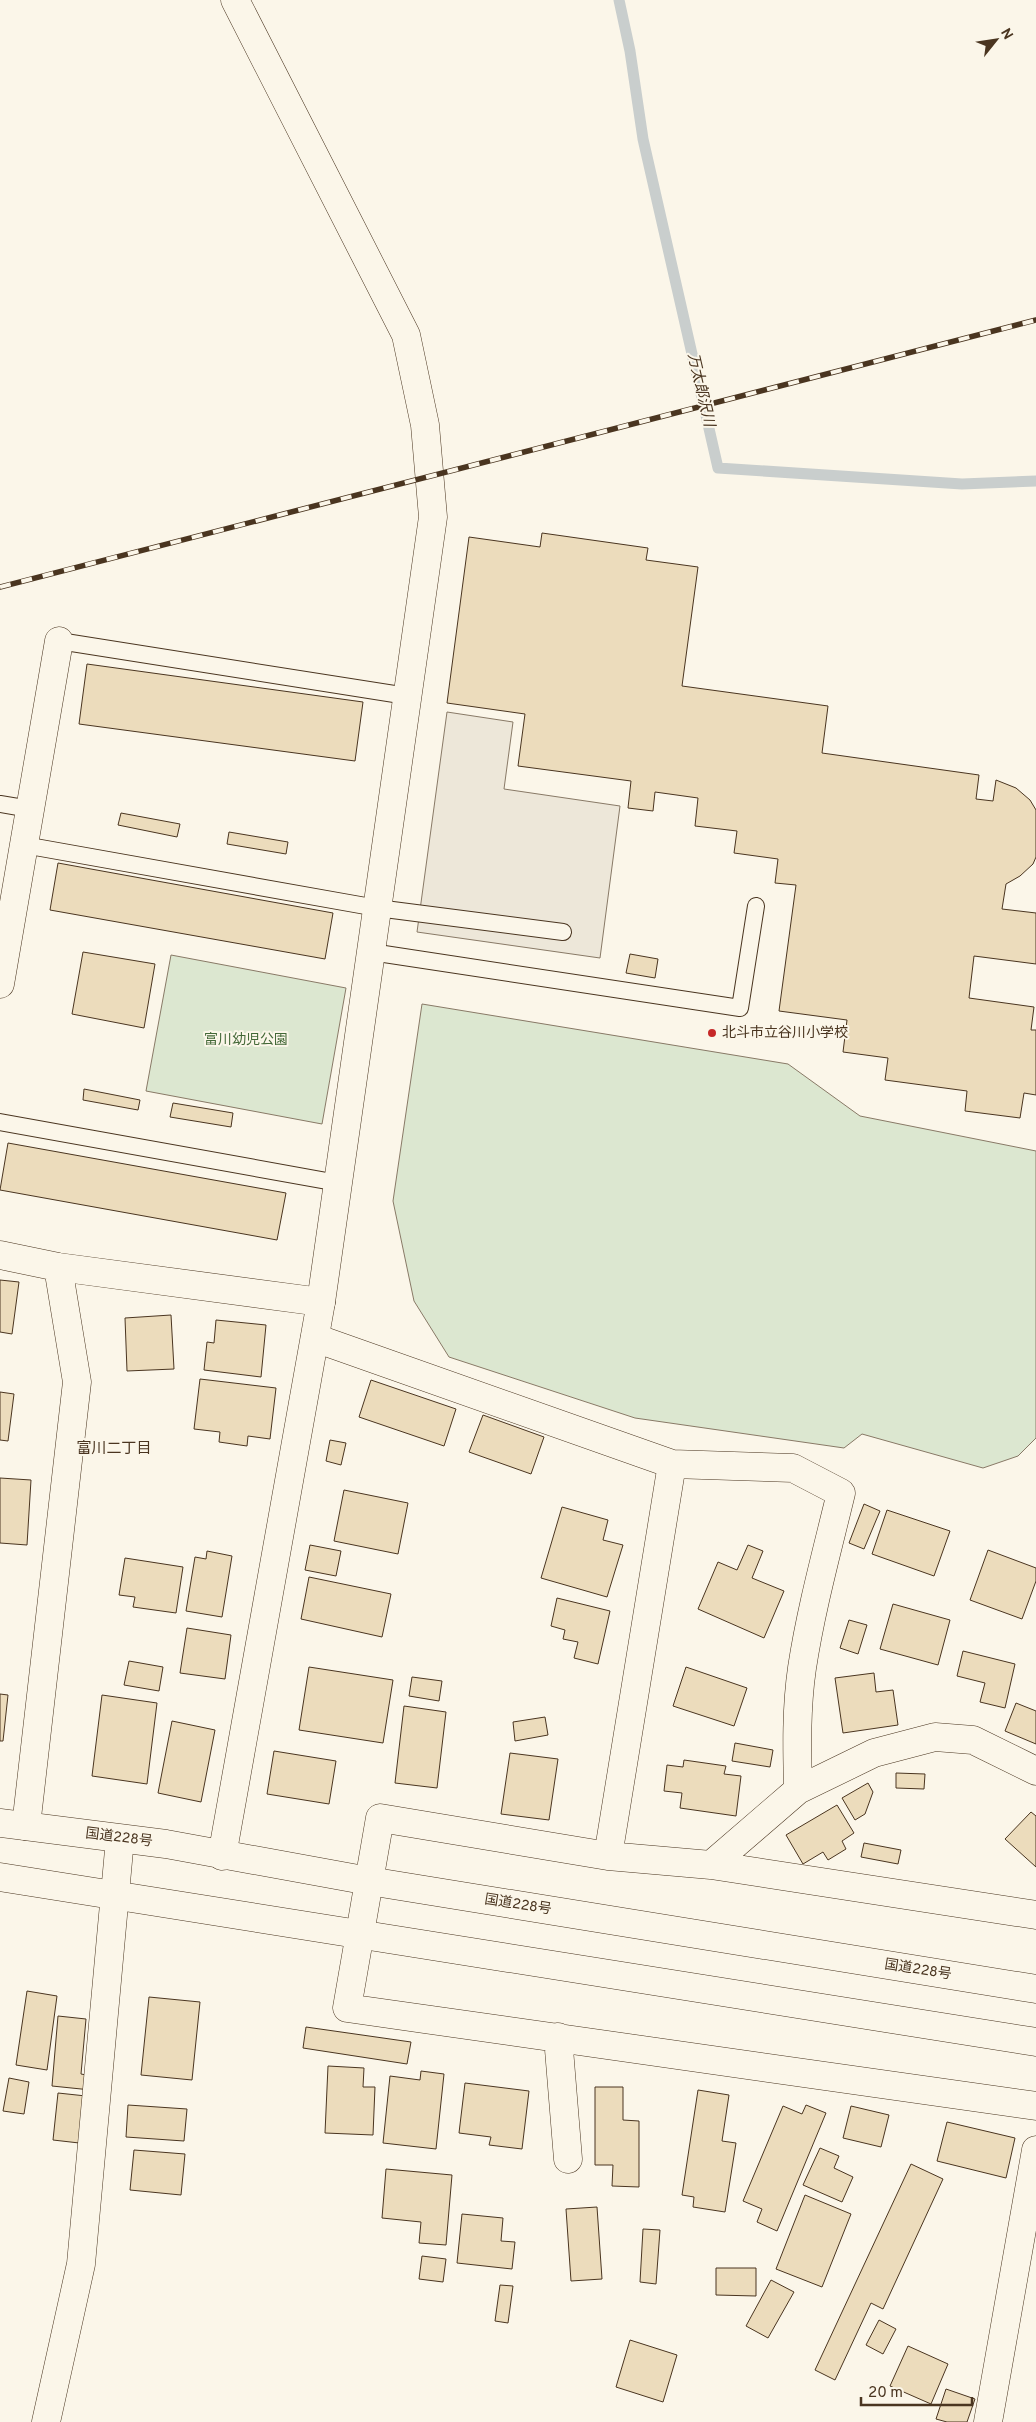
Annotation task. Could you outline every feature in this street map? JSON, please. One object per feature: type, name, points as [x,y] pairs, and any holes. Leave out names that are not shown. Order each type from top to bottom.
[{"type":"main road","points":[[222,1856],[316,1338],[433,518],[425,425],[406,335],[235,0]]},
{"type":"main road","points":[[1,976],[59,641]]},
{"type":"main road","points":[[0,1255],[58,1267],[321,1302]]},
{"type":"main road","points":[[13,1825],[77,1382],[58,1267]]},
{"type":"main road","points":[[316,1338],[672,1464],[793,1468],[841,1493],[809,1624],[802,1670],[796,1728],[798,1790]]},
{"type":"main road","points":[[608,1856],[672,1464]]},
{"type":"main road","points":[[711,1865],[798,1790],[874,1753],[935,1737],[973,1740],[1036,1771]]},
{"type":"main road","points":[[1036,1915],[711,1865],[608,1856],[380,1818],[347,2008],[1036,2106]]},
{"type":"main road","name":"国道228号","points":[[13,1825],[166,1844],[222,1856],[369,1881],[1036,1989]]},
{"type":"main road","points":[[46,2422],[81,2264],[120,1839]]},
{"type":"main road","points":[[0,1877],[1036,2042]]},
{"type":"main road","points":[[558,2037],[568,2158]]},
{"type":"main road","points":[[988,2422],[1036,2150]]},
{"type":"lane","points":[[59,641],[408,696]]},
{"type":"lane","points":[[0,804],[30,809]]},
{"type":"lane","points":[[24,845],[377,908],[563,932]]},
{"type":"lane","points":[[371,952],[740,1008],[756,906]]},
{"type":"lane","points":[[0,1122],[338,1183]]},
{"type":"green space","name":"富川幼児公園","points":[[171,955],[346,988],[322,1124],[146,1091]]},
{"type":"green space","points":[[422,1004],[788,1064],[860,1116],[1036,1151],[1036,1438],[1018,1456],[983,1468],[862,1434],[844,1448],[635,1418],[449,1357],[414,1301],[393,1201]]},
{"type":"shaded area","points":[[447,712],[513,722],[504,789],[620,806],[600,958],[417,932]]},
{"type":"building","points":[[542,533],[648,548],[646,560],[698,567],[682,686],[828,706],[822,753],[979,775],[976,799],[993,801],[996,780],[1016,788],[1030,800],[1036,810],[1036,857],[1033,864],[1020,876],[1006,884],[1002,909],[1036,913],[1036,964],[974,956],[969,998],[1034,1007],[1031,1030],[1036,1030],[1036,1095],[1024,1093],[1020,1118],[965,1111],[967,1091],[885,1080],[888,1058],[843,1052],[847,1020],[779,1011],[796,885],[775,883],[778,859],[734,853],[737,831],[695,826],[698,798],[655,792],[653,811],[628,808],[631,781],[518,766],[525,714],[447,703],[469,537],[540,547]]},
{"type":"building","points":[[87,664],[363,702],[355,761],[79,724]]},
{"type":"building","points":[[121,813],[180,824],[177,837],[118,825]]},
{"type":"building","points":[[229,832],[288,842],[286,854],[227,844]]},
{"type":"building","points":[[58,863],[333,913],[325,959],[50,910]]},
{"type":"building","points":[[83,952],[155,964],[144,1028],[72,1014]]},
{"type":"building","points":[[630,954],[658,959],[655,978],[626,973]]},
{"type":"building","points":[[84,1089],[140,1100],[138,1110],[83,1100]]},
{"type":"building","points":[[173,1103],[233,1113],[231,1127],[170,1117]]},
{"type":"building","points":[[8,1143],[286,1193],[277,1240],[0,1190]]},
{"type":"building","points":[[0,1280],[19,1282],[12,1334],[0,1332]]},
{"type":"building","points":[[171,1315],[174,1369],[127,1371],[125,1318]]},
{"type":"building","points":[[216,1320],[266,1325],[261,1377],[204,1370],[207,1342],[214,1343]]},
{"type":"building","points":[[200,1379],[276,1388],[270,1439],[248,1436],[247,1446],[219,1442],[220,1432],[194,1429]]},
{"type":"building","points":[[371,1380],[456,1409],[444,1446],[359,1417]]},
{"type":"building","points":[[0,1392],[14,1394],[8,1441],[0,1440]]},
{"type":"building","points":[[483,1415],[544,1437],[531,1474],[469,1452]]},
{"type":"building","points":[[330,1440],[346,1443],[341,1465],[326,1461]]},
{"type":"building","points":[[0,1478],[31,1480],[27,1545],[0,1543]]},
{"type":"building","points":[[344,1490],[408,1503],[398,1554],[334,1541]]},
{"type":"building","points":[[864,1504],[880,1511],[864,1549],[849,1543]]},
{"type":"building","points":[[562,1507],[608,1520],[603,1540],[623,1545],[607,1597],[541,1578]]},
{"type":"building","points":[[887,1510],[950,1531],[934,1576],[872,1554]]},
{"type":"building","points":[[310,1545],[341,1551],[336,1576],[305,1570]]},
{"type":"building","points":[[748,1545],[763,1551],[752,1578],[784,1591],[764,1638],[698,1609],[718,1562],[737,1570]]},
{"type":"building","points":[[988,1550],[1036,1568],[1036,1581],[1022,1619],[970,1600]]},
{"type":"building","points":[[207,1551],[232,1556],[222,1617],[186,1611],[195,1557],[206,1559]]},
{"type":"building","points":[[125,1558],[183,1567],[176,1613],[133,1607],[135,1597],[119,1595]]},
{"type":"building","points":[[309,1577],[391,1594],[382,1637],[301,1619]]},
{"type":"building","points":[[557,1598],[610,1611],[598,1664],[574,1658],[578,1642],[563,1639],[565,1630],[551,1626]]},
{"type":"building","points":[[893,1604],[950,1620],[938,1665],[880,1649]]},
{"type":"building","points":[[849,1620],[867,1625],[858,1654],[840,1648]]},
{"type":"building","points":[[187,1628],[231,1635],[225,1679],[180,1673]]},
{"type":"building","points":[[963,1651],[1015,1664],[1005,1708],[980,1702],[985,1683],[957,1676]]},
{"type":"building","points":[[129,1661],[163,1667],[159,1691],[124,1685]]},
{"type":"building","points":[[309,1667],[393,1680],[383,1743],[299,1730]]},
{"type":"building","points":[[686,1667],[747,1688],[734,1726],[673,1706]]},
{"type":"building","points":[[874,1673],[876,1692],[893,1690],[898,1725],[843,1733],[835,1678]]},
{"type":"building","points":[[412,1677],[442,1681],[439,1701],[409,1696]]},
{"type":"building","points":[[0,1694],[8,1695],[3,1741],[0,1741]]},
{"type":"building","points":[[102,1695],[157,1703],[147,1784],[92,1776]]},
{"type":"building","points":[[1016,1703],[1036,1711],[1036,1744],[1005,1731]]},
{"type":"building","points":[[404,1706],[446,1712],[437,1788],[395,1783]]},
{"type":"building","points":[[545,1717],[548,1735],[515,1741],[513,1722]]},
{"type":"building","points":[[172,1721],[215,1730],[201,1802],[158,1793]]},
{"type":"building","points":[[735,1743],[773,1750],[770,1767],[732,1761]]},
{"type":"building","points":[[274,1751],[336,1761],[329,1804],[267,1794]]},
{"type":"building","points":[[510,1753],[558,1759],[549,1820],[501,1814]]},
{"type":"building","points":[[684,1760],[726,1766],[724,1774],[741,1776],[736,1816],[680,1808],[682,1793],[664,1791],[667,1765],[683,1767]]},
{"type":"building","points":[[896,1773],[925,1774],[924,1789],[896,1788]]},
{"type":"building","points":[[868,1783],[873,1792],[865,1814],[855,1820],[842,1798]]},
{"type":"building","points":[[837,1805],[854,1833],[842,1841],[846,1849],[828,1860],[823,1852],[803,1864],[786,1835]]},
{"type":"building","points":[[1031,1812],[1036,1816],[1036,1867],[1005,1839]]},
{"type":"building","points":[[864,1843],[901,1850],[898,1864],[861,1857]]},
{"type":"building","points":[[27,1991],[57,1996],[47,2070],[16,2065]]},
{"type":"building","points":[[149,1997],[200,2002],[192,2080],[141,2075]]},
{"type":"building","points":[[58,2016],[86,2019],[81,2074],[92,2076],[91,2090],[52,2086]]},
{"type":"building","points":[[306,2027],[411,2042],[407,2064],[303,2048]]},
{"type":"building","points":[[328,2066],[364,2068],[363,2087],[375,2087],[373,2135],[325,2133]]},
{"type":"building","points":[[421,2071],[444,2074],[436,2149],[383,2143],[390,2076],[420,2080]]},
{"type":"building","points":[[9,2078],[29,2082],[24,2114],[3,2111]]},
{"type":"building","points":[[465,2083],[529,2091],[522,2149],[489,2145],[491,2137],[459,2133]]},
{"type":"building","points":[[595,2087],[623,2087],[623,2120],[639,2121],[639,2187],[612,2186],[613,2165],[595,2165]]},
{"type":"building","points":[[698,2090],[729,2095],[722,2141],[736,2143],[725,2212],[693,2207],[694,2197],[682,2195]]},
{"type":"building","points":[[58,2093],[86,2096],[88,2144],[53,2140]]},
{"type":"building","points":[[128,2105],[187,2109],[184,2141],[126,2137]]},
{"type":"building","points":[[806,2105],[826,2113],[777,2231],[757,2222],[762,2209],[743,2201],[783,2106],[802,2114]]},
{"type":"building","points":[[851,2106],[889,2115],[881,2147],[843,2138]]},
{"type":"building","points":[[947,2122],[1015,2138],[1006,2178],[937,2161]]},
{"type":"building","points":[[820,2148],[839,2156],[834,2168],[853,2177],[842,2202],[803,2185]]},
{"type":"building","points":[[134,2150],[185,2154],[181,2195],[130,2190]]},
{"type":"building","points":[[911,2164],[943,2179],[883,2309],[871,2303],[835,2380],[815,2370]]},
{"type":"building","points":[[386,2169],[452,2175],[446,2245],[419,2243],[421,2222],[382,2218]]},
{"type":"building","points":[[805,2195],[851,2214],[822,2287],[776,2269]]},
{"type":"building","points":[[597,2207],[602,2279],[571,2281],[566,2209]]},
{"type":"building","points":[[462,2214],[503,2218],[501,2241],[515,2242],[512,2269],[457,2263]]},
{"type":"building","points":[[643,2229],[660,2230],[656,2284],[640,2282]]},
{"type":"building","points":[[422,2256],[446,2259],[443,2282],[419,2279]]},
{"type":"building","points":[[716,2268],[756,2268],[756,2296],[716,2295]]},
{"type":"building","points":[[771,2280],[794,2292],[768,2338],[746,2326]]},
{"type":"building","points":[[500,2285],[513,2286],[508,2323],[495,2321]]},
{"type":"building","points":[[879,2320],[896,2329],[883,2354],[866,2345]]},
{"type":"building","points":[[630,2340],[677,2355],[663,2402],[616,2387]]},
{"type":"building","points":[[908,2346],[948,2364],[931,2404],[890,2386]]},
{"type":"building","points":[[946,2389],[975,2399],[967,2422],[947,2422],[936,2419]]},
{"type":"waterway","name":"万太郎沢川","points":[[619,0],[630,51],[643,139],[718,468],[962,484],[1036,481]]},
{"type":"railway","points":[[0,587],[1036,320]]},
{"type":"place","name":"北斗市立谷川小学校","points":[[712,1033]]},
{"type":"district","name":"富川二丁目","points":[[114,1449]]}]
